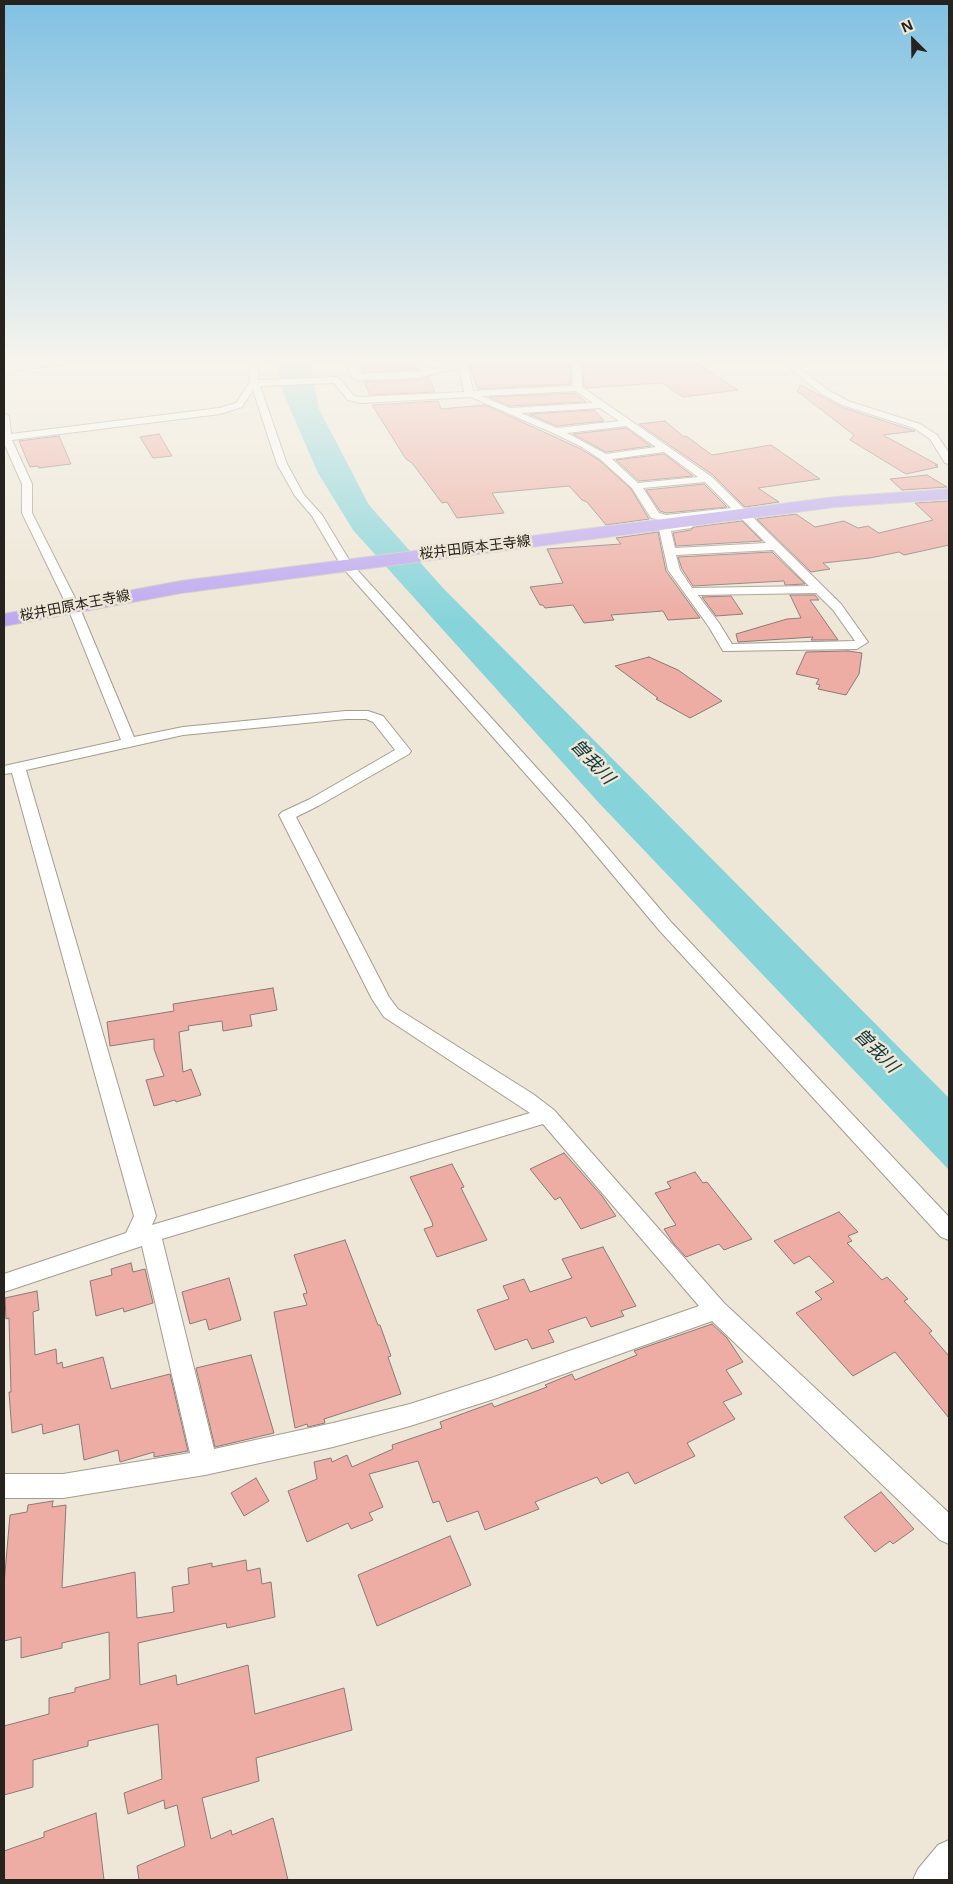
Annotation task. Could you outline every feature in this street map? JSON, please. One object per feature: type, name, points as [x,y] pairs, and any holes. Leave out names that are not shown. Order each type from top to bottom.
[{"type":"main road","name":"桜井田原本王寺線","points":[[4,620],[181,587],[740,512],[835,502],[949,494]]},
{"type":"street","points":[[9,446],[27,484],[27,513],[72,606],[129,742]]},
{"type":"street","points":[[276,446],[282,464],[300,496],[316,515],[349,565],[570,815],[665,926],[949,1231]]},
{"type":"street","points":[[586,446],[604,458],[636,486],[655,516],[666,518],[740,512]]},
{"type":"street","points":[[661,446],[708,480],[776,546],[837,608],[862,642],[857,644],[728,648],[716,626],[674,570],[665,529],[738,519],[740,512]]},
{"type":"street","points":[[939,446],[949,462]]},
{"type":"street","points":[[604,458],[667,450]]},
{"type":"street","points":[[636,486],[708,480]]},
{"type":"street","points":[[670,552],[776,546]]},
{"type":"street","points":[[689,592],[818,589]]},
{"type":"street","points":[[204,1462],[142,1236],[146,1216],[11,769],[183,731],[368,715],[378,719],[404,751],[316,802],[287,815],[381,999],[391,1013],[526,1099],[547,1115],[716,1310],[949,1531]]},
{"type":"street","points":[[4,1283],[142,1236],[547,1115]]},
{"type":"street","points":[[4,1486],[63,1486],[204,1462],[332,1435],[410,1415],[665,1330],[716,1310]]},
{"type":"street","points":[[929,1880],[949,1856]]},
{"type":"water","name":"曽我川","points":[[306,446],[338,446],[369,505],[443,588],[949,1098],[949,1170],[599,803],[353,530],[318,473]]},
{"type":"building","points":[[21,446],[63,446],[71,464],[39,468],[38,466],[30,467]]},
{"type":"building","points":[[146,446],[166,446],[172,456],[153,458]]},
{"type":"building","points":[[398,446],[574,446],[599,460],[631,489],[649,519],[606,525],[587,502],[582,500],[569,486],[492,493],[504,513],[457,518],[447,502],[442,503],[412,463],[406,459]]},
{"type":"building","points":[[595,446],[651,446],[606,452]]},
{"type":"building","points":[[671,446],[700,446],[712,455],[772,446],[820,479],[758,488],[779,502],[745,507],[713,475]]},
{"type":"building","points":[[860,446],[903,446],[938,465],[935,465],[938,467],[906,474]]},
{"type":"building","points":[[664,454],[693,476],[639,481],[616,460]]},
{"type":"building","points":[[927,475],[947,487],[902,490],[890,479]]},
{"type":"building","points":[[704,484],[727,507],[666,513],[660,511],[646,490]]},
{"type":"building","points":[[949,501],[949,545],[904,555],[899,552],[870,558],[823,563],[830,569],[811,572],[757,519],[796,514],[815,527],[844,521],[858,528],[868,526],[879,533],[933,520],[915,503]]},
{"type":"building","points":[[742,521],[762,541],[676,546],[673,533],[691,530],[694,527]]},
{"type":"building","points":[[658,532],[666,571],[700,618],[668,620],[663,611],[611,615],[614,620],[584,623],[573,605],[545,608],[543,605],[540,605],[530,587],[563,583],[547,549],[621,544],[616,538]]},
{"type":"building","points":[[772,552],[805,584],[785,585],[784,581],[693,586],[682,569],[678,557]]},
{"type":"building","points":[[790,595],[815,595],[819,600],[810,600],[838,640],[811,640],[813,637],[738,642],[736,634],[787,619],[801,618]]},
{"type":"building","points":[[731,596],[743,614],[716,616],[702,597]]},
{"type":"building","points":[[848,651],[862,653],[859,674],[846,695],[818,689],[820,685],[816,684],[819,679],[796,674],[806,652]]},
{"type":"building","points":[[649,657],[678,670],[722,701],[690,718],[656,699],[658,698],[615,666]]},
{"type":"building","points":[[273,988],[277,1010],[250,1015],[252,1026],[223,1031],[222,1021],[188,1026],[189,1030],[179,1032],[183,1072],[191,1069],[201,1095],[154,1106],[146,1080],[164,1076],[154,1049],[154,1039],[110,1046],[107,1022],[174,1011],[173,1004]]},
{"type":"building","points":[[564,1153],[602,1196],[616,1216],[581,1229],[560,1197],[555,1200],[530,1169]]},
{"type":"building","points":[[452,1164],[464,1187],[461,1188],[487,1240],[437,1257],[424,1229],[433,1226],[432,1222],[410,1177]]},
{"type":"building","points":[[695,1172],[703,1183],[707,1182],[752,1239],[724,1250],[719,1244],[686,1257],[674,1244],[664,1229],[676,1225],[655,1193],[671,1188],[667,1182]]},
{"type":"building","points":[[839,1212],[858,1232],[848,1236],[852,1241],[847,1243],[882,1280],[887,1277],[908,1299],[904,1301],[932,1331],[929,1333],[949,1356],[949,1418],[895,1352],[853,1376],[796,1313],[822,1299],[815,1292],[834,1282],[809,1256],[794,1264],[774,1241]]},
{"type":"building","points":[[345,1240],[378,1325],[380,1325],[391,1356],[388,1357],[401,1394],[324,1419],[325,1423],[308,1427],[307,1424],[295,1428],[274,1312],[307,1305],[303,1294],[307,1293],[294,1255]]},
{"type":"building","points":[[603,1247],[636,1306],[621,1311],[624,1316],[591,1327],[586,1317],[548,1330],[554,1342],[532,1349],[527,1339],[495,1350],[477,1310],[509,1299],[503,1286],[524,1279],[530,1292],[572,1278],[562,1259]]},
{"type":"building","points":[[131,1263],[133,1272],[145,1269],[153,1303],[124,1312],[123,1308],[96,1316],[90,1281],[112,1275],[111,1269]]},
{"type":"building","points":[[229,1278],[241,1320],[209,1330],[206,1319],[190,1324],[182,1292]]},
{"type":"building","points":[[37,1291],[39,1310],[33,1312],[35,1355],[56,1349],[57,1364],[62,1362],[63,1368],[103,1357],[111,1389],[170,1374],[188,1451],[154,1457],[154,1452],[120,1462],[118,1450],[84,1460],[79,1424],[43,1434],[42,1424],[12,1433],[9,1392],[11,1392],[9,1318],[6,1319],[5,1298]]},
{"type":"building","points":[[712,1324],[727,1338],[743,1362],[726,1370],[742,1394],[723,1402],[735,1419],[687,1443],[695,1456],[635,1484],[628,1472],[601,1484],[597,1477],[535,1502],[539,1509],[485,1530],[478,1511],[447,1522],[439,1501],[433,1503],[418,1461],[369,1474],[383,1507],[369,1513],[373,1520],[351,1529],[348,1523],[307,1542],[288,1491],[317,1479],[314,1462],[331,1458],[332,1462],[347,1455],[352,1467],[393,1449],[392,1445],[442,1428],[440,1422],[492,1403],[494,1407],[547,1387],[545,1385],[572,1374],[575,1380],[637,1355],[634,1351]]},
{"type":"building","points":[[251,1355],[274,1433],[215,1447],[196,1368]]},
{"type":"building","points":[[256,1478],[269,1501],[244,1516],[231,1493]]},
{"type":"building","points":[[881,1492],[914,1529],[893,1544],[890,1541],[875,1552],[844,1517]]},
{"type":"building","points":[[53,1501],[52,1507],[66,1505],[62,1588],[135,1572],[137,1618],[174,1612],[172,1587],[189,1584],[188,1568],[212,1563],[212,1567],[246,1560],[247,1571],[260,1568],[262,1584],[271,1582],[275,1617],[227,1628],[226,1623],[138,1643],[140,1685],[176,1675],[177,1685],[248,1665],[255,1714],[344,1688],[352,1730],[256,1758],[259,1781],[202,1798],[211,1839],[231,1830],[232,1835],[273,1818],[288,1880],[139,1880],[137,1866],[185,1846],[177,1805],[165,1809],[164,1800],[128,1814],[124,1793],[162,1779],[158,1724],[88,1741],[88,1746],[33,1760],[33,1787],[4,1795],[4,1726],[49,1714],[49,1698],[75,1692],[75,1688],[110,1679],[109,1632],[62,1643],[62,1648],[21,1658],[21,1637],[4,1641],[4,1584],[10,1515],[27,1512],[28,1505]]},
{"type":"building","points":[[450,1536],[471,1585],[377,1626],[358,1575]]},
{"type":"building","points":[[96,1813],[104,1880],[4,1880],[4,1851],[44,1837],[44,1832]]}]
